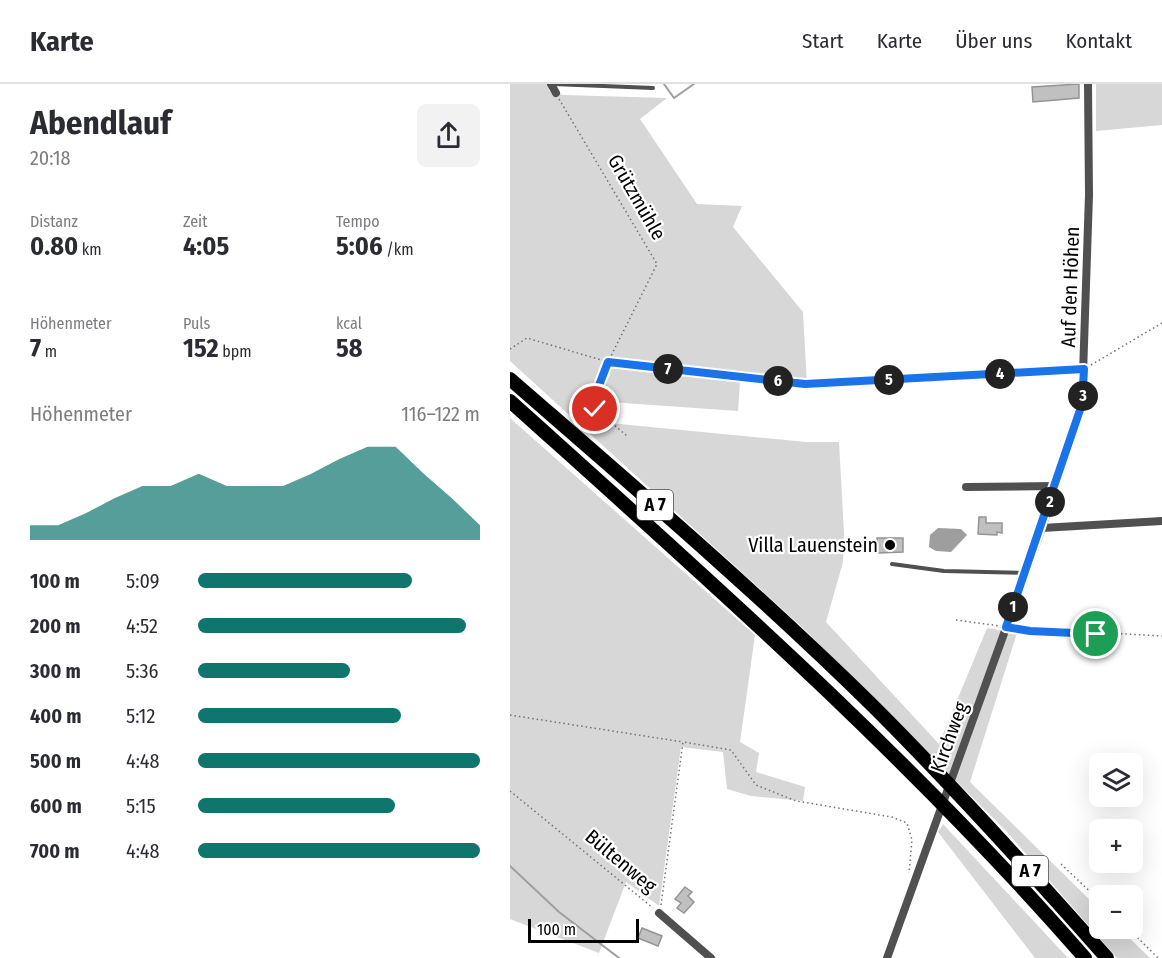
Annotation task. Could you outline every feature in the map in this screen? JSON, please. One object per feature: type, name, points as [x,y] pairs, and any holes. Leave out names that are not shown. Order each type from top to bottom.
[{"type":"highway","name":"A 7","points":[[510,379],[722,565],[847,681],[948,783],[1107,958]]},
{"type":"highway","name":"A 7","points":[[510,401],[786,649],[999,862],[1085,958]]},
{"type":"street","points":[[552,84],[556,93]]},
{"type":"street","name":"Auf den Höhen","points":[[1042,528],[1082,404],[1089,195],[1088,84]]},
{"type":"street","points":[[966,487],[1055,486]]},
{"type":"street","points":[[1042,528],[1162,521]]},
{"type":"street","name":"Kirchweg","points":[[887,958],[1042,528]]},
{"type":"street","name":"Bültenweg","points":[[659,913],[711,958]]},
{"type":"lane","points":[[552,84],[653,88]]},
{"type":"lane","points":[[892,564],[944,571],[1025,573]]},
{"type":"path","name":"Grützmühle","points":[[556,93],[657,264],[608,362]]},
{"type":"path","points":[[510,350],[527,338],[608,362],[805,384],[1084,369],[1162,322]]},
{"type":"path","points":[[608,362],[592,404],[627,436]]},
{"type":"path","points":[[956,620],[1030,631],[1162,636]]},
{"type":"path","points":[[510,715],[731,750],[756,785],[796,801],[892,817],[907,823],[912,840],[909,874]]},
{"type":"path","points":[[659,913],[683,742]]},
{"type":"path","name":"Bültenweg","points":[[510,790],[659,913]]},
{"type":"path","points":[[1061,864],[1089,891]]},
{"type":"path","points":[[1139,939],[1158,958]]},
{"type":"shaded area","points":[[510,84],[548,84],[549,91],[563,95],[667,98],[640,119],[697,204],[742,206],[733,227],[803,312],[807,385],[740,382],[738,411],[609,402],[609,423],[806,442],[839,442],[844,533],[843,562],[826,622],[939,744],[987,628],[1017,633],[970,782],[1089,899],[1089,926],[1006,831],[803,628],[510,361]]},
{"type":"shaded area","points":[[1096,84],[1162,84],[1162,125],[1096,131]]},
{"type":"shaded area","points":[[510,418],[755,635],[740,742],[759,753],[756,772],[805,787],[803,801],[751,796],[727,789],[723,752],[681,747],[659,906],[626,882],[599,953],[510,919]]},
{"type":"shaded area","points":[[938,528],[961,529],[967,535],[951,552],[936,551],[929,547],[930,535]]},
{"type":"shaded area","points":[[943,824],[1068,958],[1035,958],[938,832]]},
{"type":"shaded area","points":[[1100,939],[1130,939],[1150,958],[1117,958]]},
{"type":"building","points":[[1079,84],[1079,98],[1033,102],[1032,87]]},
{"type":"building","points":[[979,517],[986,517],[986,523],[1002,523],[1002,533],[978,534]]},
{"type":"building","name":"Villa Lauenstein","points":[[877,538],[903,538],[903,552],[878,553]]},
{"type":"building","points":[[685,887],[692,892],[688,896],[694,902],[684,913],[677,908],[681,903],[675,899]]},
{"type":"building","points":[[642,928],[662,936],[658,946],[638,938]]},
{"type":"waterway","points":[[664,84],[674,98],[694,84]]},
{"type":"waterway","points":[[510,866],[559,912],[619,958]]},
{"type":"place","name":"Villa Lauenstein","points":[[890,545]]},
{"type":"route","points":[[595,409],[592,404],[608,362],[805,384],[1084,369],[1082,404],[1042,528],[1006,627],[1030,631],[1096,634]]}]
